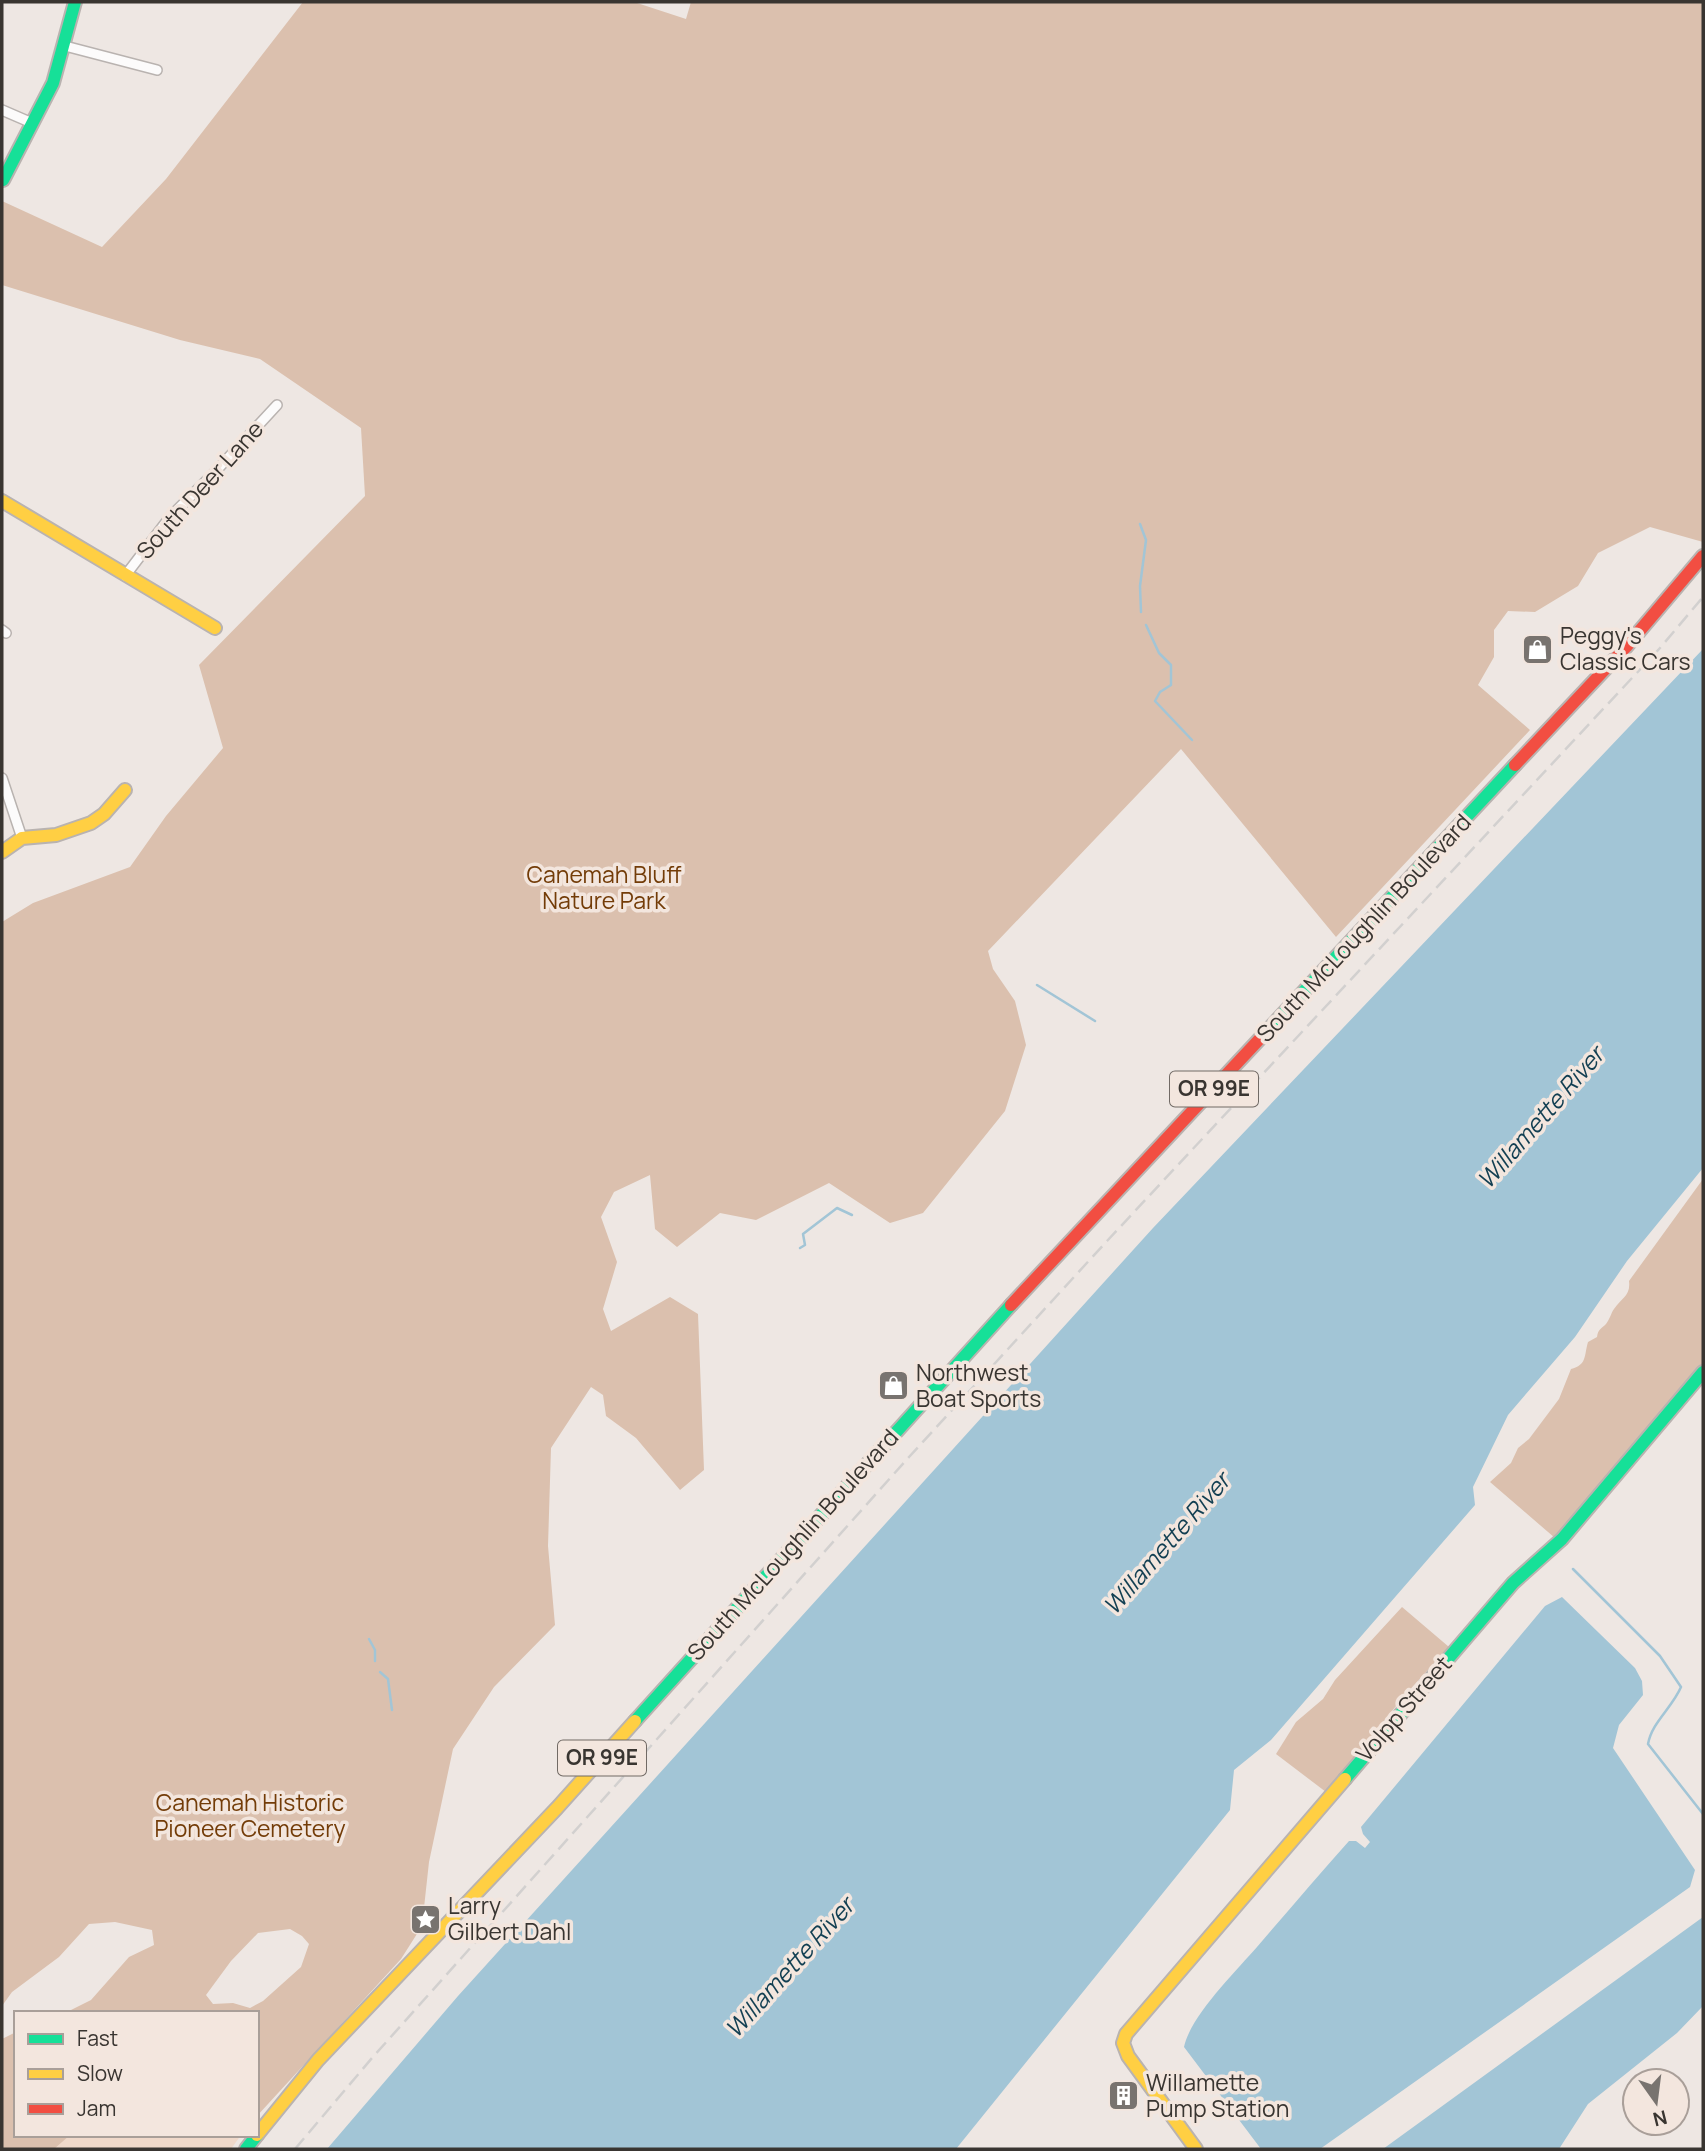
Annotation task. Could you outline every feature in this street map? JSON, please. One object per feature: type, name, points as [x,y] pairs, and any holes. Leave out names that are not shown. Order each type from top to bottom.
[{"type":"main road","points":[[3,180],[53,83],[75,2]]},
{"type":"main road","points":[[2,501],[215,628]]},
{"type":"main road","name":"South McLoughlin Boulevard","points":[[259,2132],[317,2060],[557,1808],[952,1368],[1609,666],[1703,556]]},
{"type":"main road","points":[[2,852],[22,838],[55,835],[91,823],[104,814],[125,790]]},
{"type":"main road","name":"Volpp Street","points":[[1196,2149],[1128,2056],[1123,2043],[1126,2034],[1473,1628],[1513,1583],[1562,1539],[1703,1372]]},
{"type":"street","points":[[65,46],[158,70]]},
{"type":"street","points":[[2,110],[32,123]]},
{"type":"street","name":"South Deer Lane","points":[[125,576],[170,517],[276,405]]},
{"type":"street","points":[[2,778],[22,838]]},
{"type":"shaded area","points":[[17,2137],[240,2137],[231,2149],[2,2149]]},
{"type":"green space","name":"Canemah Bluff Nature Park","points":[[303,2],[634,2],[686,19],[691,2],[1703,2],[1703,542],[1650,527],[1598,553],[1578,586],[1535,612],[1508,611],[1494,630],[1494,657],[1478,685],[1530,730],[1336,937],[1181,749],[988,951],[993,969],[1015,1001],[1026,1045],[1005,1111],[923,1213],[890,1223],[829,1183],[756,1220],[720,1213],[677,1247],[655,1229],[650,1175],[614,1192],[601,1217],[617,1262],[603,1309],[611,1331],[670,1297],[698,1314],[704,1470],[680,1490],[636,1438],[606,1416],[603,1395],[591,1387],[551,1448],[548,1546],[555,1625],[494,1687],[453,1749],[429,1862],[422,1926],[401,1959],[259,2114],[259,2011],[69,2011],[91,2000],[129,1957],[154,1945],[152,1930],[115,1922],[89,1924],[59,1957],[12,1992],[2,2006],[2,922],[33,903],[130,867],[166,816],[223,748],[199,665],[365,496],[361,428],[260,359],[180,340],[2,285],[2,201],[102,247],[166,179]],"holes":[[[290,1929],[309,1944],[301,1967],[263,2001],[250,2008],[233,2003],[213,2004],[206,1995],[231,1961],[258,1933]]]},
{"type":"green space","points":[[1703,1179],[1703,1365],[1555,1538],[1490,1482],[1511,1463],[1518,1448],[1529,1439],[1559,1399],[1571,1369],[1580,1365],[1584,1359],[1588,1342],[1597,1337],[1627,1294],[1629,1281]]},
{"type":"green space","points":[[1402,1607],[1449,1647],[1405,1695],[1326,1792],[1276,1754],[1296,1722],[1323,1699],[1335,1680]]},
{"type":"green space","points":[[14,2033],[14,2137],[68,2137],[54,2149],[2,2149],[2,2039]]},
{"type":"water","name":"Willamette River","points":[[1703,649],[1703,1168],[1627,1261],[1575,1337],[1508,1415],[1473,1487],[1475,1505],[1271,1740],[1234,1770],[1230,1810],[956,2149],[327,2149],[458,1996],[1153,1228]]},
{"type":"water","points":[[1562,1597],[1635,1668],[1642,1681],[1643,1695],[1619,1725],[1613,1748],[1695,1870],[1690,1887],[1320,2149],[1261,2149],[1184,2047],[1195,2022],[1226,1982],[1349,1841],[1356,1841],[1365,1848],[1370,1842],[1361,1827],[1545,1606]]},
{"type":"water","points":[[1703,1917],[1703,2006],[1677,2033],[1634,2067],[1621,2067],[1621,2078],[1588,2104],[1559,2149],[1383,2149]]},
{"type":"waterway","points":[[1140,524],[1146,540],[1140,586],[1141,612]]},
{"type":"waterway","points":[[1146,625],[1159,653],[1171,665],[1171,685],[1160,692],[1155,701],[1192,740]]},
{"type":"waterway","points":[[1037,985],[1095,1021]]},
{"type":"waterway","points":[[800,1248],[805,1245],[803,1234],[837,1208],[852,1215]]},
{"type":"waterway","points":[[1573,1569],[1660,1656],[1681,1687],[1654,1729],[1648,1744],[1703,1814]]},
{"type":"waterway","points":[[369,1639],[375,1650],[375,1661]]},
{"type":"waterway","points":[[380,1672],[388,1679],[392,1710]]},
{"type":"railway","points":[[295,2149],[372,2058],[909,1457],[1660,648],[1703,597]]},
{"type":"traffic: fast","points":[[3,180],[53,83],[75,2]]},
{"type":"traffic: fast","points":[[1268,1030],[1515,765]]},
{"type":"traffic: fast","points":[[635,1721],[1011,1305]]},
{"type":"traffic: fast","points":[[1345,1779],[1513,1583],[1562,1539],[1703,1372]]},
{"type":"traffic: fast","points":[[246,2149],[255,2137]]},
{"type":"traffic: slow","points":[[2,501],[215,628]]},
{"type":"traffic: slow","points":[[2,852],[22,838],[56,835],[91,823],[104,814],[125,790]]},
{"type":"traffic: slow","points":[[259,2133],[318,2060],[557,1808],[635,1721]]},
{"type":"traffic: slow","points":[[1196,2149],[1128,2056],[1123,2043],[1126,2034],[1345,1779]]},
{"type":"traffic: jam","points":[[1515,765],[1626,647],[1703,556]]},
{"type":"traffic: jam","points":[[1011,1305],[1268,1030]]},
{"type":"place","name":"Peggy's Classic Cars","points":[[1537,649]]},
{"type":"place","name":"Northwest Boat Sports","points":[[893,1386]]},
{"type":"place","name":"Larry Gilbert Dahl","points":[[425,1919]]},
{"type":"place","name":"Willamette Pump Station","points":[[1123,2096]]},
{"type":"park label","name":"Canemah Historic Pioneer Cemetery","points":[[250,1816]]}]
